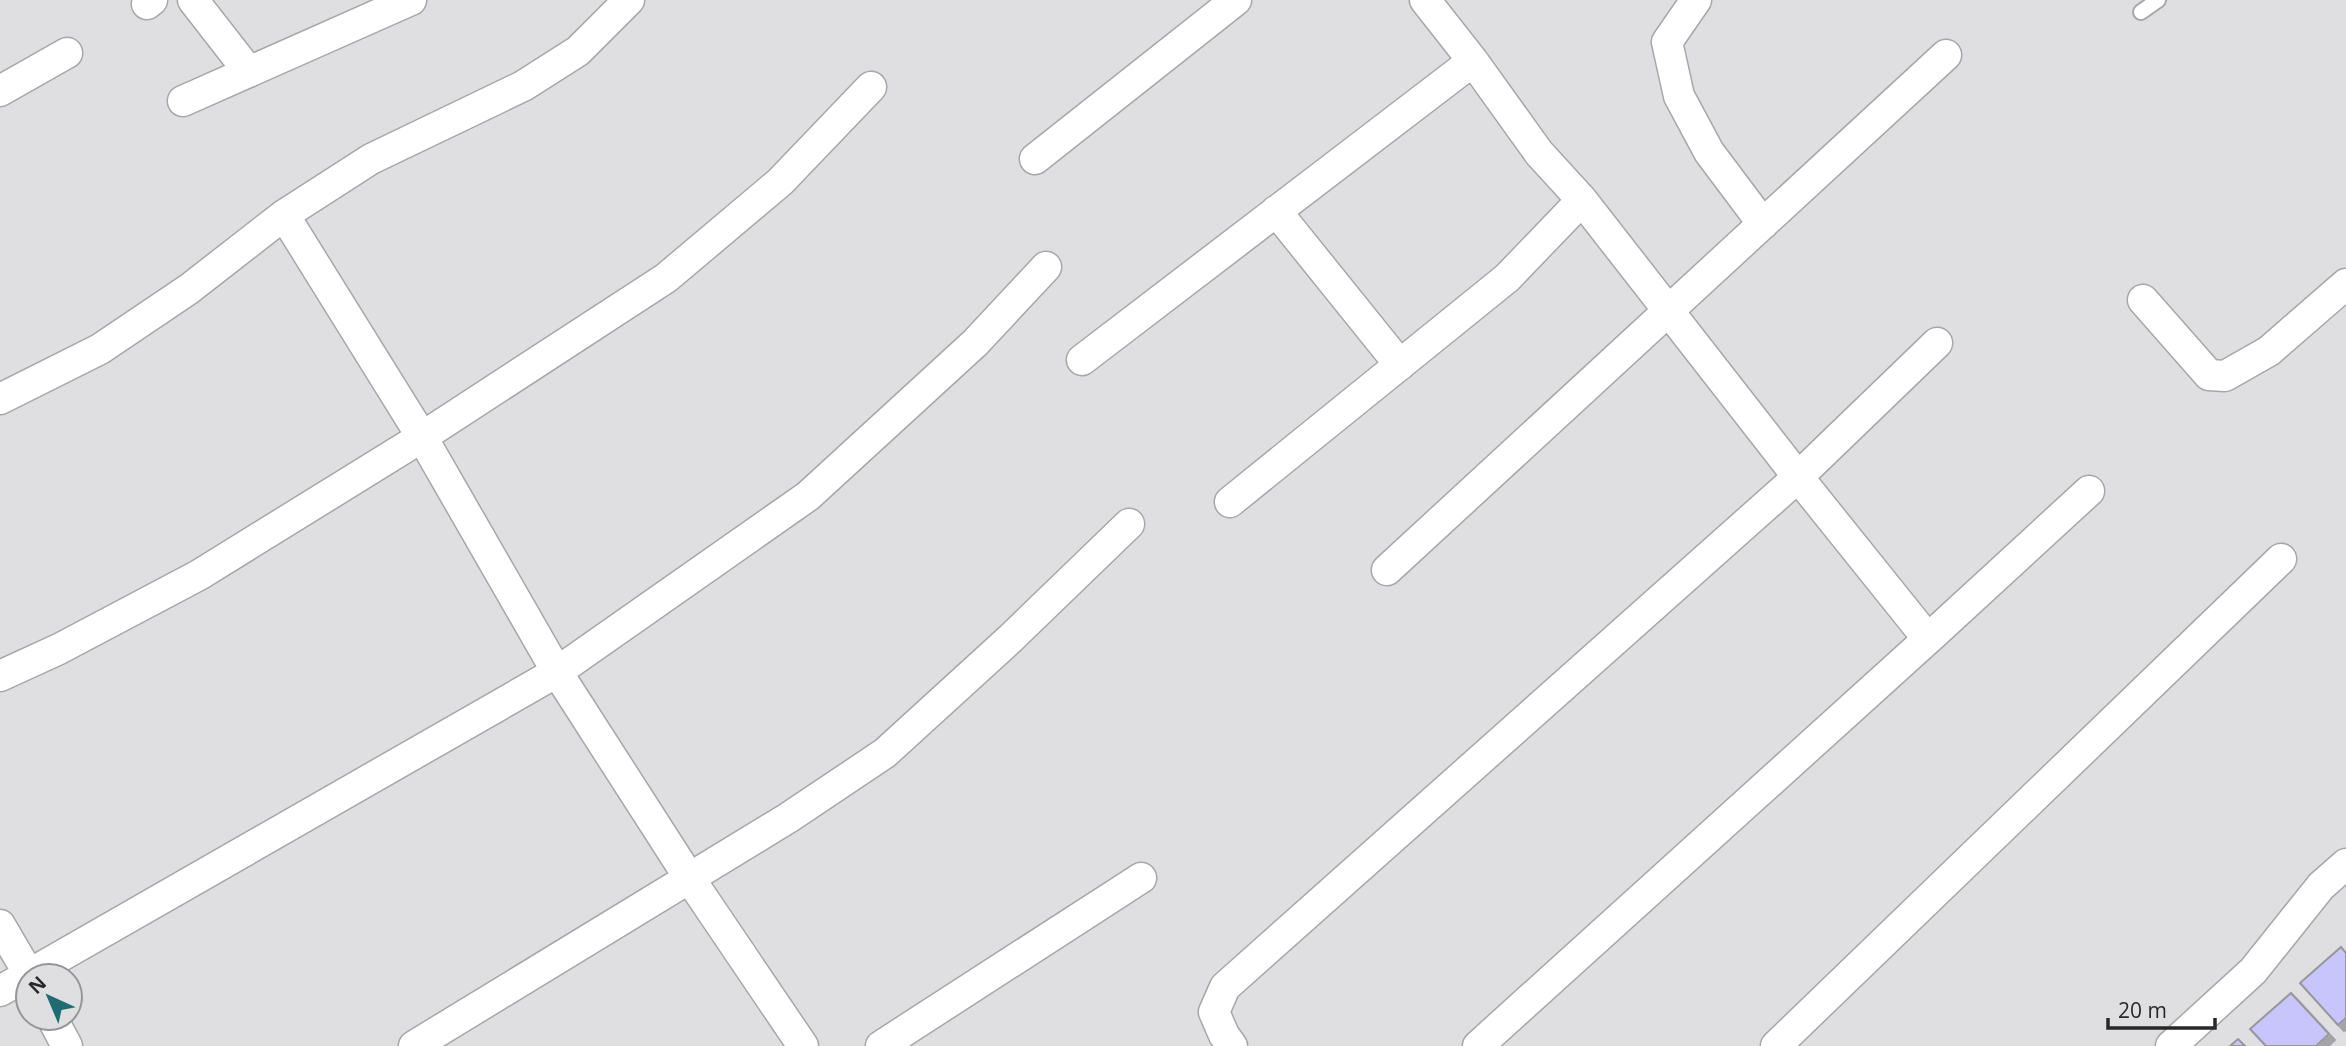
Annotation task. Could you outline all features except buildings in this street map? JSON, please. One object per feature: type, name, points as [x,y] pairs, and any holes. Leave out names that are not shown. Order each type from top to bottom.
[{"type":"street","points":[[193,0],[249,72]]},
{"type":"street","points":[[183,101],[411,0]]},
{"type":"street","points":[[0,399],[100,349],[189,289],[284,215],[371,159],[534,79],[578,51],[629,0]]},
{"type":"street","points":[[1035,159],[1236,0]]},
{"type":"street","points":[[1425,0],[1473,61],[1538,153],[1582,200],[1927,639]]},
{"type":"street","points":[[1696,0],[1667,42],[1679,96],[1709,152],[1763,224]]},
{"type":"street","points":[[0,91],[67,53]]},
{"type":"street","points":[[1387,570],[1946,55]]},
{"type":"street","points":[[1082,360],[1473,61]]},
{"type":"street","points":[[0,676],[59,649],[199,575],[422,437],[666,278],[780,182],[871,87]]},
{"type":"street","points":[[1230,502],[1507,278],[1582,200]]},
{"type":"street","points":[[1276,211],[1400,365]]},
{"type":"street","points":[[284,215],[422,437],[557,671],[690,879],[803,1046]]},
{"type":"street","points":[[53,962],[557,671],[808,496],[975,342],[1046,267]]},
{"type":"street","points":[[2143,300],[2209,375],[2225,376],[2269,351],[2346,284]]},
{"type":"street","points":[[1232,1046],[1214,1012],[1225,987],[1798,477],[1937,343]]},
{"type":"street","points":[[1478,1046],[2089,491]]},
{"type":"street","points":[[414,1046],[690,879],[885,753],[1011,638],[1129,524]]},
{"type":"street","points":[[1776,1046],[2281,559]]},
{"type":"street","points":[[2171,1046],[2253,971],[2321,886],[2346,864]]},
{"type":"street","points":[[881,1046],[1141,878]]},
{"type":"street","points":[[0,925],[22,962]]},
{"type":"lane","points":[[2141,12],[2158,0]]}]
